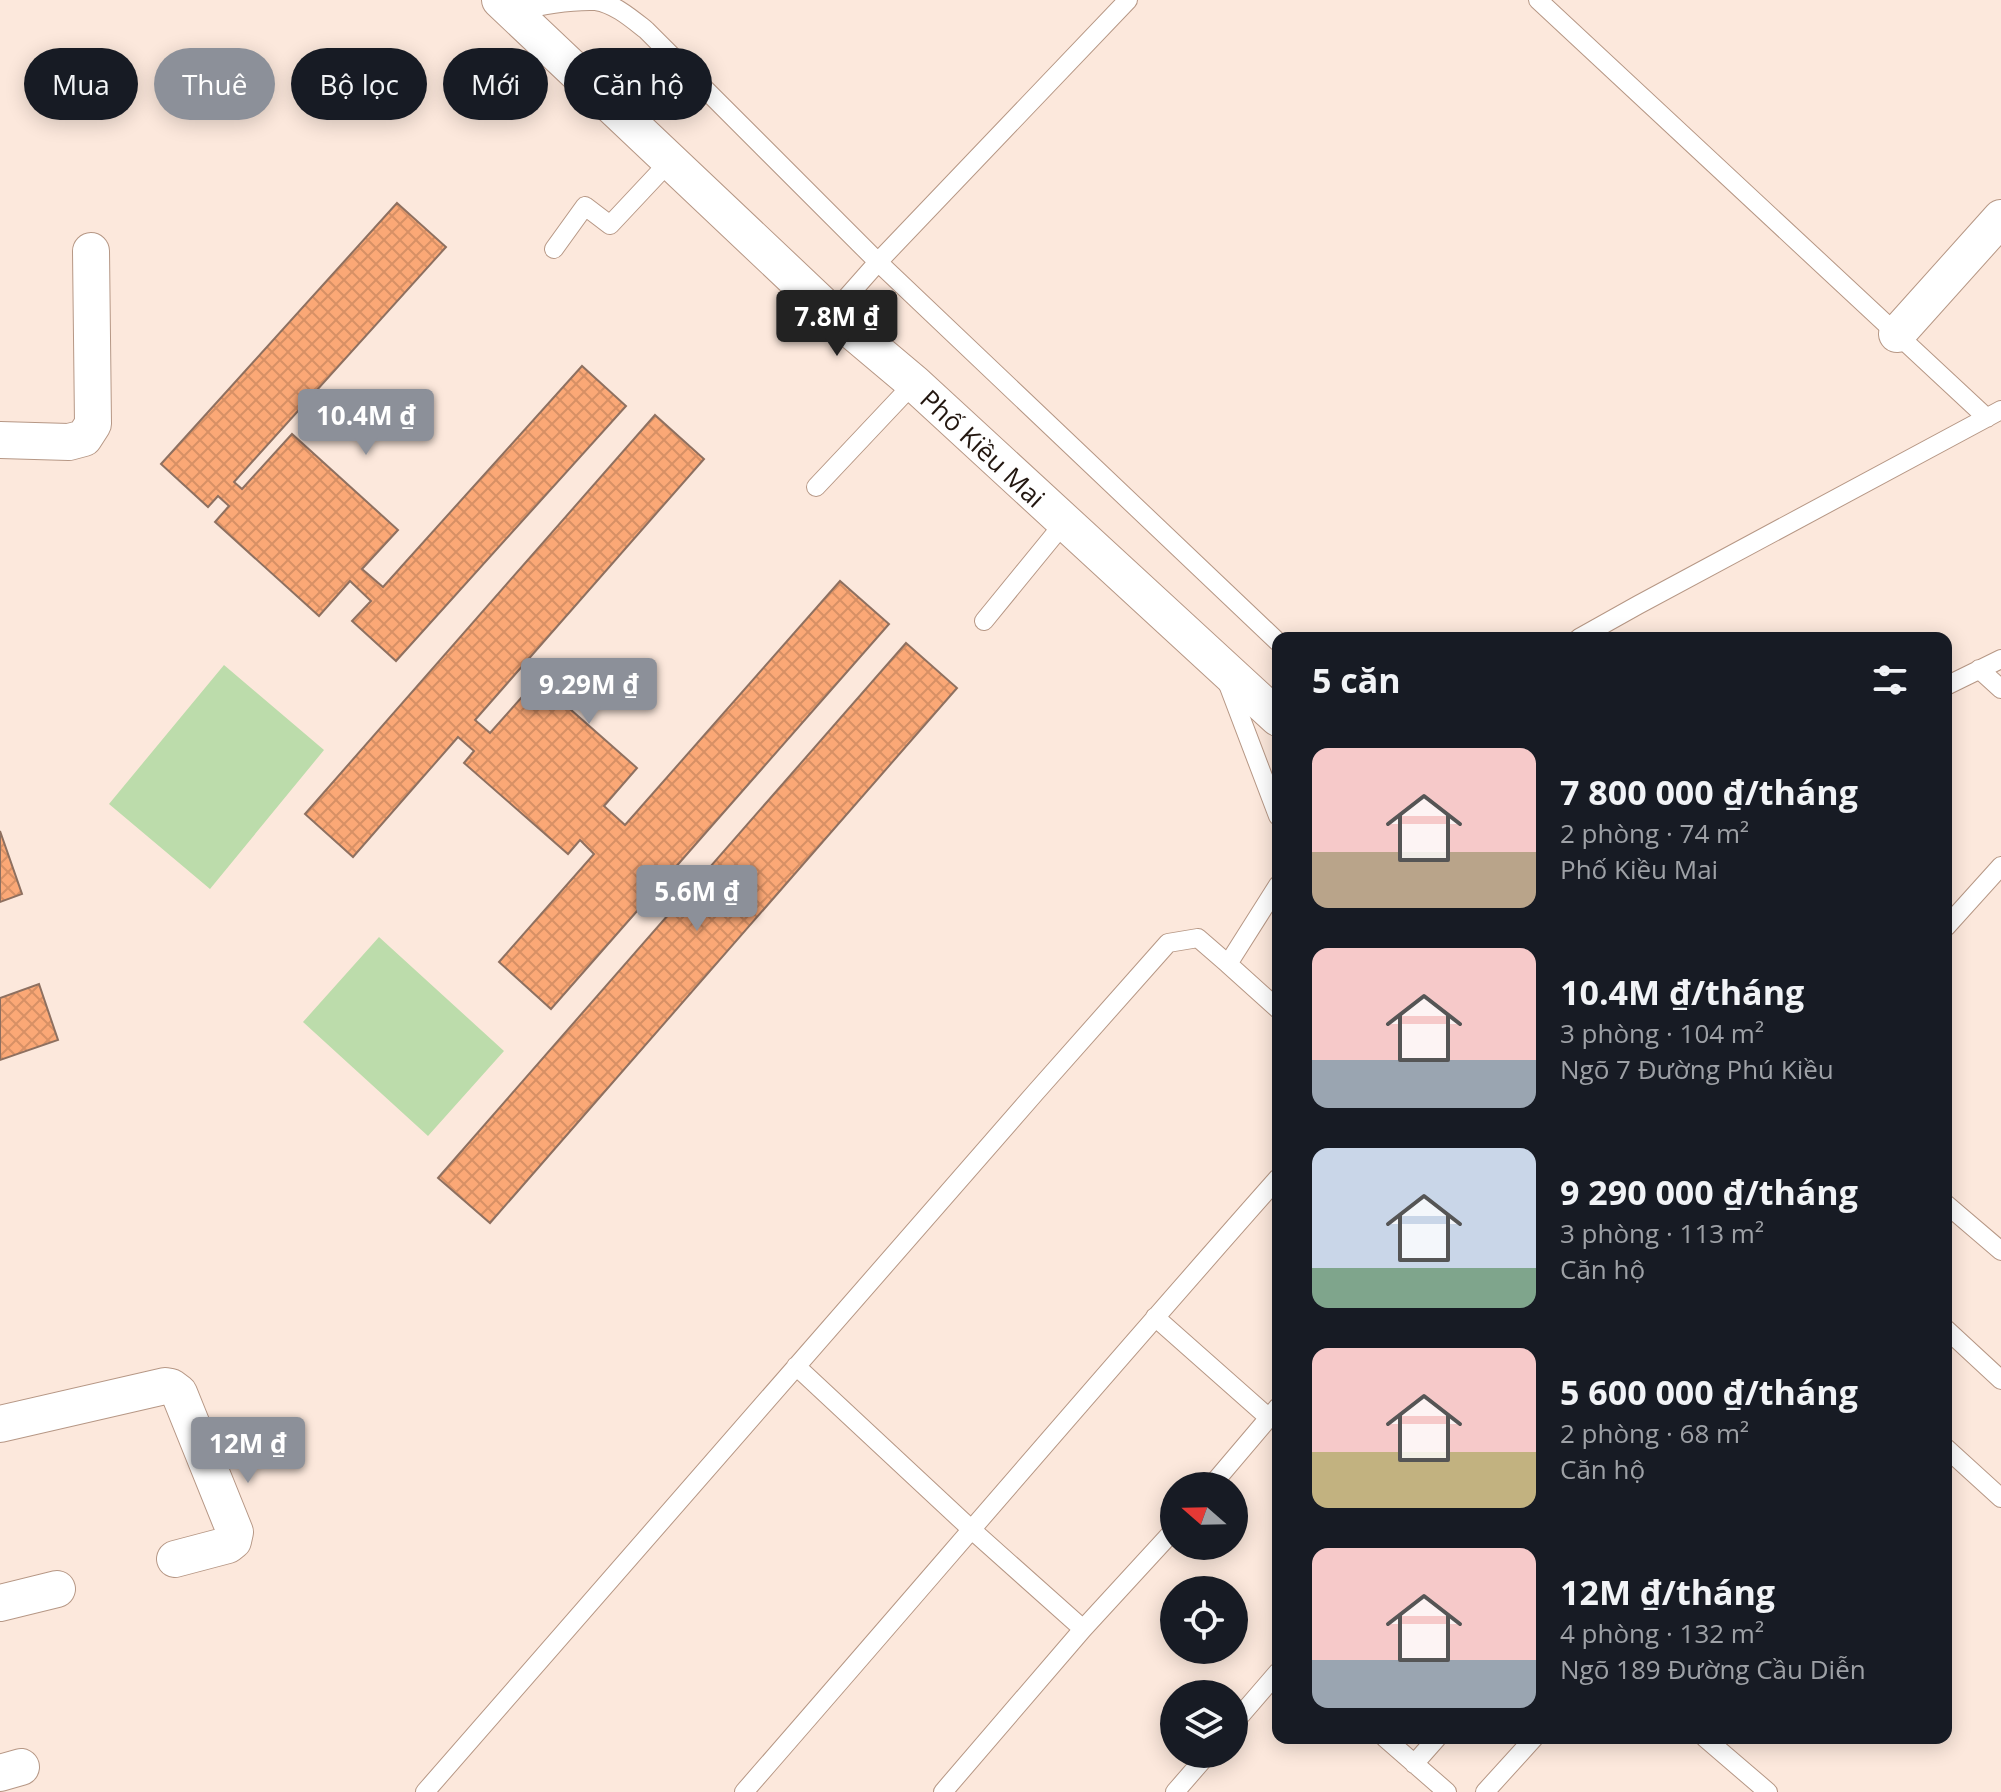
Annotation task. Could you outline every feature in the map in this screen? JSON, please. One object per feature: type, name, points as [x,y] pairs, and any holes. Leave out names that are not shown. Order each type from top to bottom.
[{"type":"street","name":"Phố Kiều Mai","points":[[506,6],[832,314],[914,383],[1272,713]]},
{"type":"street","points":[[1897,334],[2001,218]]},
{"type":"street","points":[[0,440],[69,442],[84,438],[93,424],[91,251]]},
{"type":"street","points":[[0,1424],[165,1386],[179,1393],[235,1532],[233,1541],[228,1545],[175,1559]]},
{"type":"street","points":[[0,1603],[57,1589]]},
{"type":"lane","points":[[506,6],[563,0],[597,1],[624,13],[646,30],[878,262],[1272,636]]},
{"type":"lane","points":[[832,314],[1128,0]]},
{"type":"lane","points":[[1538,0],[1897,334],[1994,414],[1590,632]]},
{"type":"lane","points":[[554,249],[585,206],[610,225],[670,161]]},
{"type":"lane","points":[[816,487],[914,383]]},
{"type":"lane","points":[[984,621],[1064,523]]},
{"type":"lane","points":[[1952,683],[2001,659]]},
{"type":"lane","name":"Phố Kiều Mai","points":[[1220,665],[1272,800]]},
{"type":"lane","points":[[1979,669],[2001,689]]},
{"type":"lane","points":[[1952,920],[2001,866]]},
{"type":"lane","points":[[1228,964],[1272,894]]},
{"type":"lane","points":[[425,1792],[1168,943],[1198,938],[1272,1004]]},
{"type":"lane","points":[[744,1792],[1272,1185]]},
{"type":"lane","points":[[1952,1209],[2001,1251]]},
{"type":"lane","points":[[1155,1317],[1272,1411]]},
{"type":"lane","points":[[1952,1335],[2001,1380]]},
{"type":"lane","points":[[796,1366],[1083,1629]]},
{"type":"lane","points":[[1223,1472],[1272,1413]]},
{"type":"lane","points":[[1952,1453],[2001,1498]]},
{"type":"lane","points":[[943,1792],[1083,1629],[1160,1545]]},
{"type":"lane","points":[[1248,1707],[1272,1679]]},
{"type":"lane","points":[[1392,1744],[1447,1792]]},
{"type":"lane","points":[[1414,1764],[1432,1744]]},
{"type":"lane","points":[[1485,1792],[1529,1744]]},
{"type":"lane","points":[[1712,1744],[1768,1792]]},
{"type":"lane","points":[[1175,1792],[1196,1768]]},
{"type":"green space","points":[[224,665],[324,750],[210,889],[109,804]]},
{"type":"green space","points":[[379,937],[504,1051],[428,1136],[303,1022]]},
{"type":"building","points":[[397,203],[446,247],[234,482],[242,489],[292,434],[398,530],[362,569],[383,587],[582,366],[626,406],[396,661],[352,621],[371,601],[350,581],[319,616],[215,522],[229,506],[218,496],[208,507],[161,464]]},
{"type":"building","points":[[655,415],[704,459],[475,720],[490,733],[537,680],[637,768],[604,806],[625,825],[840,581],[889,624],[551,1009],[499,962],[594,854],[580,840],[568,854],[464,763],[474,751],[458,737],[353,857],[305,814]]},
{"type":"building","points":[[906,643],[957,688],[490,1223],[438,1178]]},
{"type":"building","points":[[0,831],[22,894],[0,902]]},
{"type":"building","points":[[39,984],[58,1040],[0,1060],[0,998]]}]
